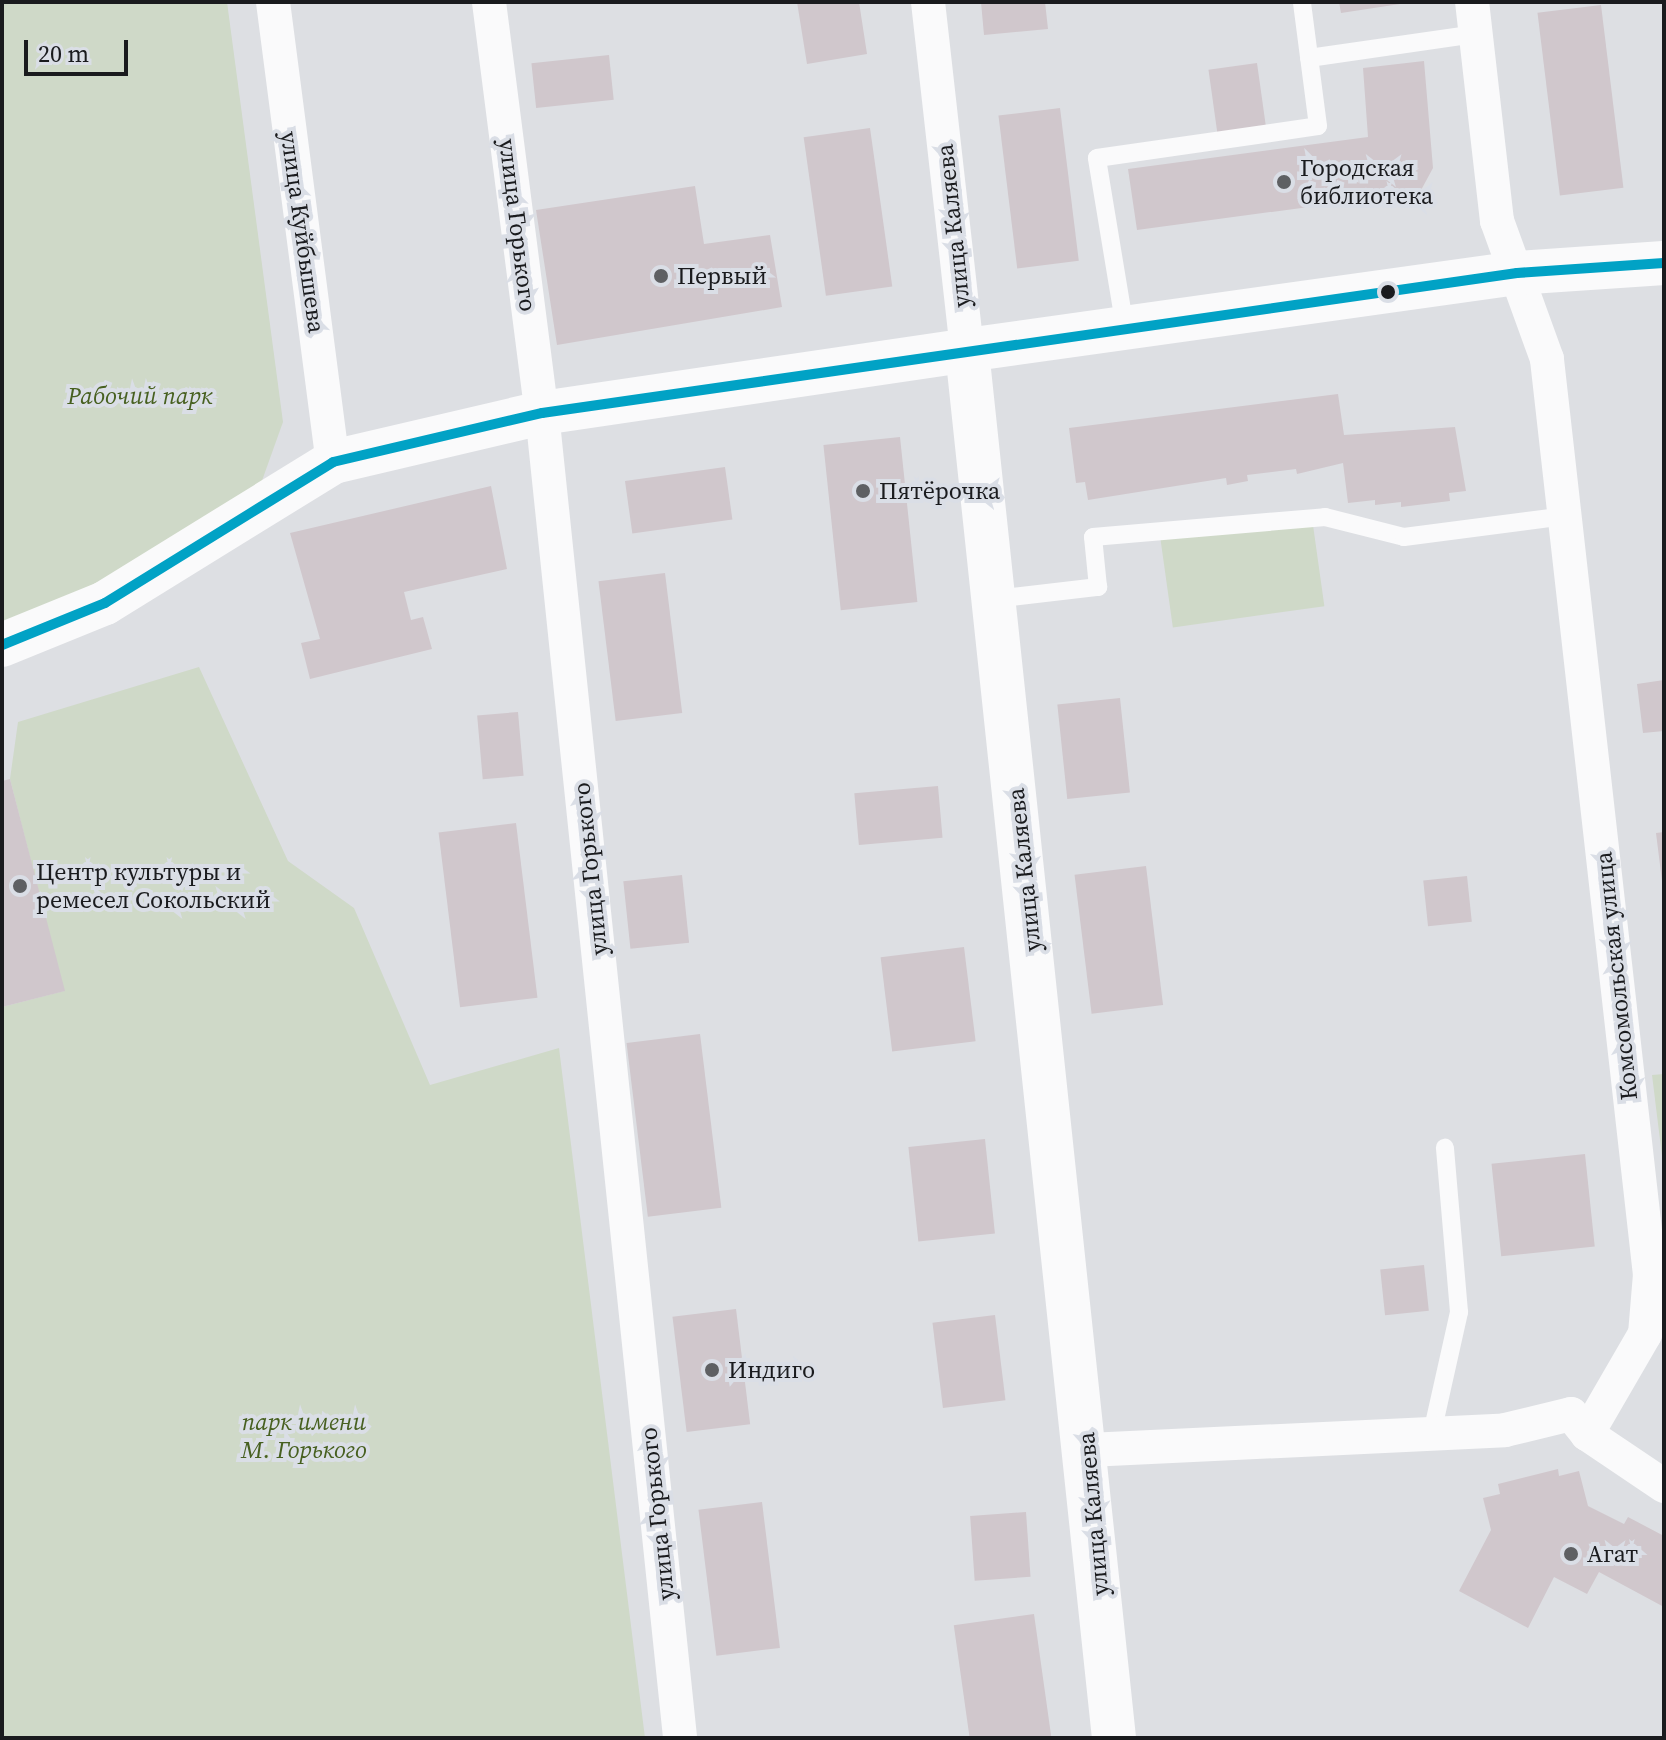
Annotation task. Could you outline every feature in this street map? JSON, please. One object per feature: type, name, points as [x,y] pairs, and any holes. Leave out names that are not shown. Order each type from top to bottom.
[{"type":"main road","points":[[2,645],[105,603],[333,462],[542,413],[1517,273],[1664,263]]},
{"type":"main road","name":"улица Каляева","points":[[967,350],[1088,1450],[1114,1738]]},
{"type":"street","name":"улица Куйбышева","points":[[273,2],[333,462]]},
{"type":"street","name":"улица Горького","points":[[489,2],[542,413],[680,1738]]},
{"type":"street","name":"улица Каляева","points":[[928,2],[967,350]]},
{"type":"street","name":"Комсомольская улица","points":[[1474,18],[1497,221],[1547,359],[1650,1275],[1645,1334],[1587,1434]]},
{"type":"street","points":[[1088,1450],[1505,1430],[1571,1414],[1587,1434],[1664,1486]]},
{"type":"lane","points":[[1125,328],[1097,158],[1318,126],[1302,2]]},
{"type":"lane","points":[[1309,58],[1474,18]]},
{"type":"lane","points":[[994,599],[1098,587],[1093,537],[1325,517],[1404,537],[1565,516]]},
{"type":"lane","points":[[1432,1433],[1459,1312],[1445,1148]]},
{"type":"green space","name":"Рабочий парк","points":[[2,2],[227,2],[283,422],[259,489],[2,645]]},
{"type":"green space","points":[[1312,518],[1324,606],[1173,627],[1160,539]]},
{"type":"green space","name":"парк имени М. Горького","points":[[199,667],[288,861],[354,908],[430,1085],[559,1048],[645,1738],[2,1738],[2,1007],[64,991],[10,779],[18,722]]},
{"type":"green space","points":[[1664,1074],[1664,1172],[1652,1075]]},
{"type":"building","points":[[797,2],[859,2],[867,54],[807,64]]},
{"type":"building","points":[[981,2],[1045,2],[1048,29],[984,35]]},
{"type":"building","points":[[1339,2],[1400,2],[1400,4],[1341,13]]},
{"type":"building","points":[[1601,5],[1623,188],[1560,195],[1537,13]]},
{"type":"building","points":[[609,55],[614,100],[536,108],[531,63]]},
{"type":"building","points":[[1424,61],[1433,168],[1420,192],[1137,230],[1128,169],[1368,137],[1363,68]]},
{"type":"building","points":[[1257,63],[1266,126],[1217,133],[1208,70]]},
{"type":"building","points":[[1060,108],[1079,261],[1017,268],[998,116]]},
{"type":"building","points":[[870,128],[892,286],[826,296],[804,137]]},
{"type":"building","name":"Первый","points":[[695,186],[704,244],[770,235],[782,307],[557,345],[536,210]]},
{"type":"building","points":[[1338,394],[1344,435],[1455,427],[1466,491],[1449,493],[1450,501],[1401,507],[1401,502],[1375,505],[1375,500],[1348,503],[1343,463],[1297,474],[1296,469],[1247,475],[1248,481],[1227,485],[1226,478],[1088,500],[1085,482],[1076,483],[1069,428]]},
{"type":"building","points":[[900,437],[917,602],[841,610],[823,445]]},
{"type":"building","points":[[725,467],[732,519],[632,534],[625,481]]},
{"type":"building","points":[[491,486],[507,569],[404,592],[411,620],[423,617],[432,649],[310,679],[301,643],[320,639],[290,533]]},
{"type":"building","points":[[665,573],[682,713],[616,721],[598,581]]},
{"type":"building","points":[[1664,680],[1664,731],[1643,733],[1637,684]]},
{"type":"building","points":[[1120,698],[1130,792],[1067,799],[1057,705]]},
{"type":"building","points":[[518,712],[524,776],[483,779],[477,716]]},
{"type":"building","name":"Центр культуры и ремесел Сокольский","points":[[10,779],[65,991],[2,1007],[2,781]]},
{"type":"building","points":[[938,786],[943,838],[859,845],[854,793]]},
{"type":"building","points":[[516,823],[537,998],[460,1007],[439,833]]},
{"type":"building","points":[[1664,832],[1664,881],[1662,881],[1656,833]]},
{"type":"building","points":[[1146,866],[1163,1005],[1092,1014],[1075,875]]},
{"type":"building","points":[[682,875],[689,943],[630,949],[623,881]]},
{"type":"building","points":[[1467,876],[1472,922],[1428,926],[1423,881]]},
{"type":"building","points":[[964,947],[976,1041],[892,1052],[881,957]]},
{"type":"building","points":[[700,1034],[721,1208],[648,1217],[627,1043]]},
{"type":"building","points":[[985,1139],[995,1233],[918,1242],[908,1147]]},
{"type":"building","points":[[1585,1154],[1595,1246],[1501,1256],[1492,1164]]},
{"type":"building","points":[[1424,1265],[1429,1311],[1385,1315],[1380,1270]]},
{"type":"building","name":"Индиго","points":[[736,1309],[750,1424],[687,1432],[672,1317]]},
{"type":"building","points":[[995,1315],[1005,1400],[943,1408],[932,1323]]},
{"type":"building","name":"Агат","points":[[1558,1469],[1559,1476],[1579,1471],[1588,1506],[1624,1524],[1628,1517],[1664,1536],[1664,1607],[1599,1572],[1587,1594],[1554,1577],[1528,1628],[1459,1591],[1491,1530],[1483,1498],[1500,1494],[1498,1484]]},
{"type":"building","points":[[762,1502],[780,1648],[716,1656],[698,1510]]},
{"type":"building","points":[[1026,1512],[1031,1577],[975,1581],[970,1516]]},
{"type":"building","points":[[1034,1614],[1051,1738],[970,1738],[954,1625]]},
{"type":"transit line","points":[[2,645],[105,603],[333,462],[542,413],[1517,273],[1664,263]]},
{"type":"place","name":"Городская библиотека","points":[[1284,182]]},
{"type":"place","name":"Первый","points":[[661,276]]},
{"type":"place","name":"Пятёрочка","points":[[863,491]]},
{"type":"place","name":"Центр культуры и ремесел Сокольский","points":[[20,886]]},
{"type":"place","name":"Индиго","points":[[712,1370]]},
{"type":"place","name":"Агат","points":[[1571,1554]]}]
